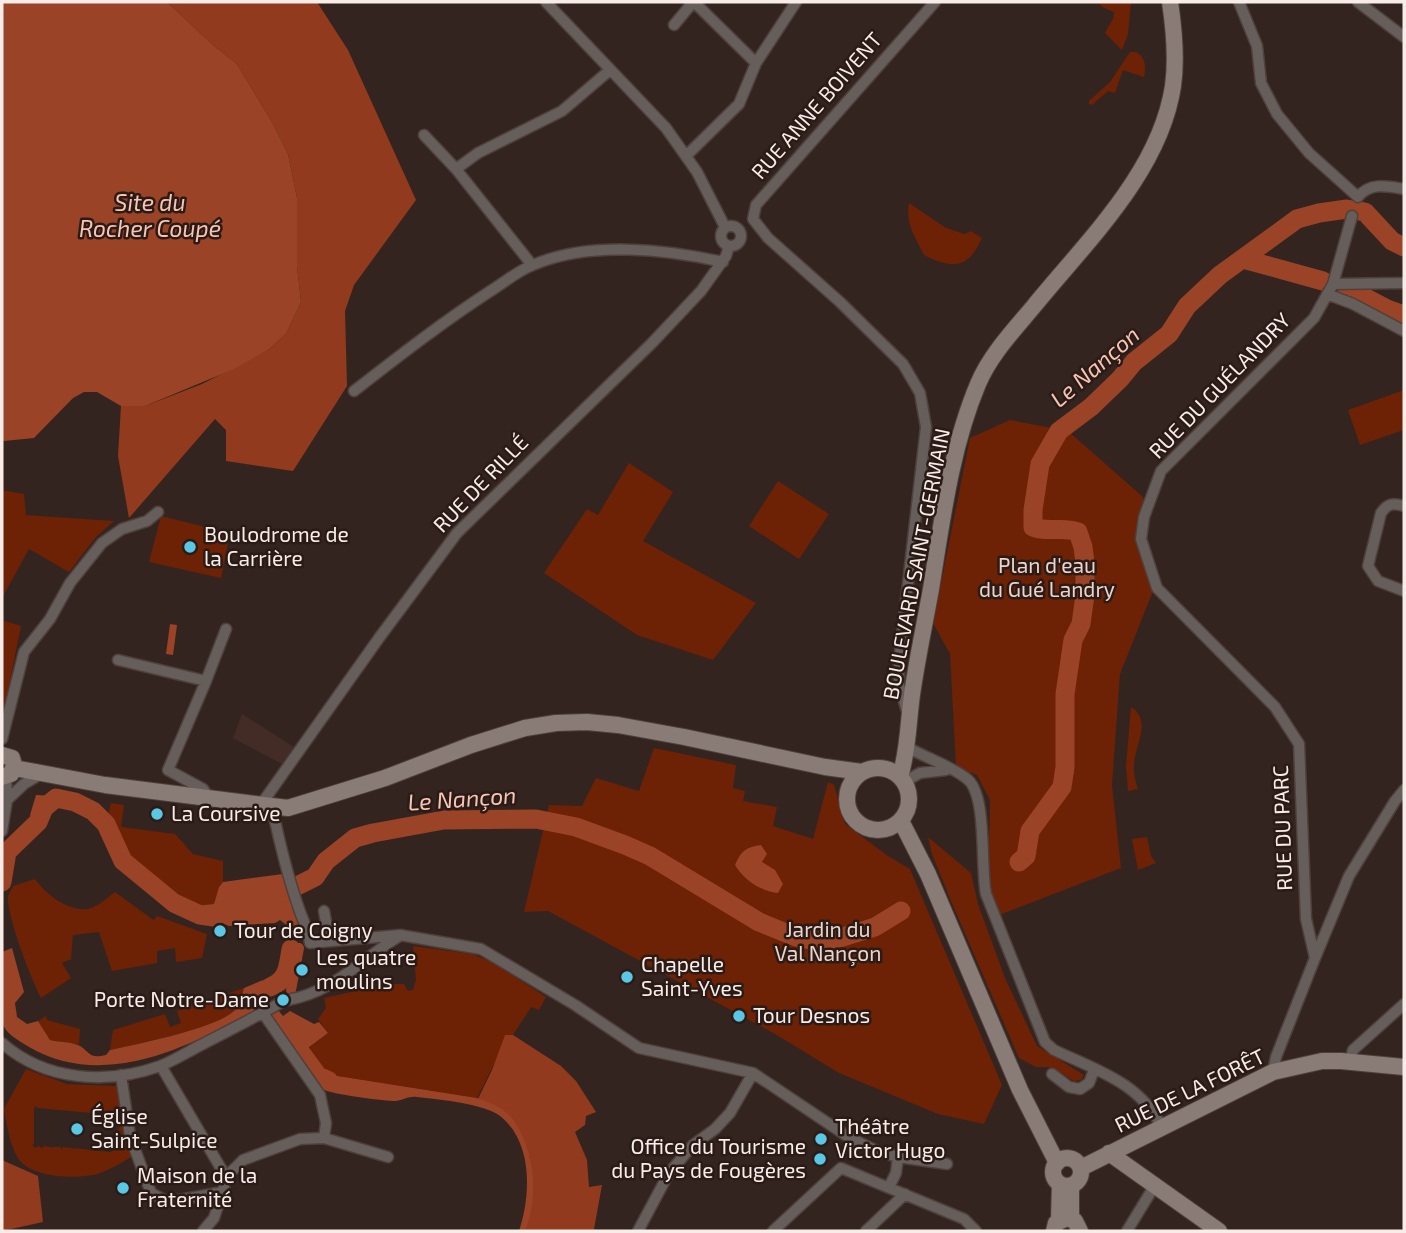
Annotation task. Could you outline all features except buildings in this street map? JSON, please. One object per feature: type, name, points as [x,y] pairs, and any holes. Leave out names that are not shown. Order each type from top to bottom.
[{"type":"main road","name":"BOULEVARD SAINT-GERMAIN","points":[[902,780],[909,705],[941,524],[964,424],[979,381],[1002,346],[1131,186],[1154,146],[1166,117],[1173,85],[1175,55],[1170,2]]},
{"type":"main road","points":[[883,769],[900,744],[909,705]]},
{"type":"main road","points":[[2,755],[12,758],[7,774],[41,774],[289,808],[385,778],[496,736],[556,723],[587,722],[618,725],[825,767],[862,772],[883,769],[902,780],[909,802],[901,821],[886,830]]},
{"type":"main road","points":[[825,767],[849,786]]},
{"type":"main road","points":[[862,772],[849,786],[847,796],[851,816],[867,828],[886,830],[913,854],[928,874]]},
{"type":"main road","points":[[901,821],[928,874],[1020,1090],[1057,1163],[1054,1172],[1066,1185],[1066,1225]]},
{"type":"main road","name":"RUE DE LA FORÊT","points":[[1081,1168],[1273,1072],[1322,1061],[1404,1067]]},
{"type":"main road","points":[[1109,1153],[1219,1231]]},
{"type":"main road","points":[[1057,1163],[1069,1158],[1076,1161],[1081,1168],[1079,1181],[1066,1185]]},
{"type":"street","points":[[546,2],[659,120],[687,155],[725,227],[721,237],[724,243],[729,246],[738,244],[741,232],[737,227],[725,227]]},
{"type":"street","points":[[674,25],[693,2],[756,63]]},
{"type":"street","points":[[687,155],[739,104],[756,63],[796,2]]},
{"type":"street","name":"RUE ANNE BOIVENT","points":[[753,219],[756,205],[935,2]]},
{"type":"street","points":[[1238,2],[1256,46],[1261,83],[1277,114],[1309,153],[1358,197],[1362,191],[1378,185],[1404,189]]},
{"type":"street","points":[[1358,2],[1404,37]]},
{"type":"street","points":[[457,169],[478,153],[562,111],[610,70]]},
{"type":"street","points":[[424,135],[457,169],[532,265]]},
{"type":"street","name":"RUE DU GUÉLANDRY","points":[[1157,588],[1141,539],[1144,517],[1161,471],[1314,318],[1330,289],[1352,216]]},
{"type":"street","points":[[737,227],[753,219],[765,234],[903,364],[919,393],[926,427],[899,662],[899,685],[909,705]]},
{"type":"street","points":[[741,239],[765,234]]},
{"type":"street","name":"RUE DE RILLÉ","points":[[266,806],[379,638],[457,533],[652,343],[701,291],[723,262],[729,246]]},
{"type":"street","points":[[354,391],[414,344],[532,265],[572,254],[615,250],[666,252],[723,262]]},
{"type":"street","points":[[1330,289],[1404,283]]},
{"type":"street","points":[[1330,289],[1404,331]]},
{"type":"street","points":[[1404,506],[1393,503],[1381,513],[1368,566],[1378,581],[1404,591]]},
{"type":"street","points":[[2,739],[24,652],[50,618],[70,583],[102,543],[122,529],[147,521],[158,512]]},
{"type":"street","name":"RUE DU PARC","points":[[1157,588],[1275,707],[1299,744],[1306,919],[1315,958]]},
{"type":"street","points":[[210,799],[203,789],[168,770],[226,629]]},
{"type":"street","points":[[118,660],[206,681]]},
{"type":"street","points":[[907,747],[964,776],[976,789],[981,808],[982,875],[986,894],[1045,1042],[1054,1050],[1130,1086],[1146,1102],[1162,1128]]},
{"type":"street","points":[[902,780],[920,773],[949,770]]},
{"type":"street","points":[[2,831],[7,774]]},
{"type":"street","points":[[6,800],[24,784],[41,774]]},
{"type":"street","points":[[1273,1072],[1276,1058],[1349,876],[1404,790]]},
{"type":"street","points":[[266,806],[301,915],[307,923],[310,943],[400,935],[491,953],[639,1048],[753,1073],[850,1138],[877,1151],[947,1164]]},
{"type":"street","points":[[324,911],[328,933],[349,940]]},
{"type":"street","points":[[2,1043],[36,1067],[86,1077],[121,1075],[161,1066],[284,1002],[301,999],[325,989],[400,935]]},
{"type":"street","points":[[1350,1062],[1353,1050],[1404,1004]]},
{"type":"street","points":[[263,1013],[320,1095],[326,1122],[324,1138]]},
{"type":"street","points":[[161,1066],[226,1177]]},
{"type":"street","points":[[1052,1074],[1069,1087],[1080,1089],[1089,1083],[1094,1070]]},
{"type":"street","points":[[638,1231],[668,1173],[693,1145],[715,1129],[730,1113],[753,1073]]},
{"type":"street","points":[[121,1075],[130,1136],[151,1193],[168,1202],[223,1192]]},
{"type":"street","points":[[203,1231],[214,1218],[226,1177],[243,1160],[277,1146],[300,1139],[324,1138],[388,1157]]},
{"type":"street","points":[[889,1187],[898,1157]]},
{"type":"street","points":[[773,1231],[841,1168],[964,1219],[973,1227]]},
{"type":"street","points":[[1127,1231],[1154,1185]]},
{"type":"street","points":[[866,1231],[905,1194]]},
{"type":"shaded area","points":[[167,2],[317,2],[348,50],[416,200],[354,285],[345,311],[347,386],[293,471],[226,461],[226,430],[215,419],[129,518],[118,456],[121,406],[145,406],[202,384],[268,350],[286,334],[301,302],[297,266],[297,198],[288,154],[237,64]]},
{"type":"shaded area","points":[[242,714],[294,747],[282,764],[233,738]]},
{"type":"shaded area","points":[[505,1035],[513,1035],[561,1066],[576,1081],[596,1112],[586,1116],[585,1125],[575,1132],[587,1160],[589,1187],[602,1185],[594,1229],[598,1231],[521,1231],[528,1210],[530,1158],[509,1117],[476,1103]]},
{"type":"shaded area","points":[[2,1160],[38,1176],[43,1222],[2,1231]]},
{"type":"green space","points":[[1098,2],[1131,3],[1128,34],[1122,50],[1105,33],[1114,12],[1102,7]]},
{"type":"green space","points":[[1130,52],[1136,52],[1143,60],[1144,77],[1123,70],[1115,93],[1108,91],[1092,105],[1089,104],[1110,82]]},
{"type":"green space","points":[[909,203],[946,228],[965,234],[971,231],[982,238],[972,255],[966,261],[952,264],[924,255],[910,223]]},
{"type":"green space","points":[[1404,390],[1404,430],[1360,445],[1348,410]]},
{"type":"green space","name":"Plan d'eau du Gué Landry","points":[[1010,420],[1068,431],[1143,497],[1153,591],[1120,674],[1112,785],[1121,868],[999,915],[988,883],[990,800],[977,775],[956,767],[950,654],[933,623],[970,438]]},
{"type":"green space","points":[[629,463],[673,492],[643,541],[756,603],[713,660],[637,635],[544,573],[587,509],[598,515]]},
{"type":"green space","points":[[778,481],[829,514],[799,559],[749,526]]},
{"type":"green space","points":[[2,490],[24,494],[26,515],[114,521],[96,537],[69,572],[29,549],[2,598]]},
{"type":"green space","name":"Boulodrome de la Carrière","points":[[161,516],[230,533],[221,578],[149,562]]},
{"type":"green space","points":[[2,620],[21,626],[2,720]]},
{"type":"green space","points":[[1131,707],[1141,719],[1142,727],[1134,769],[1138,789],[1128,791],[1126,766]]},
{"type":"green space","name":"Jardin du Val Nançon","points":[[654,748],[736,765],[733,788],[745,791],[743,801],[777,807],[773,826],[813,839],[828,782],[834,785],[845,824],[910,869],[1002,1085],[984,1124],[938,1114],[839,1073],[775,1034],[548,911],[524,912],[549,805],[582,806],[596,778],[639,791]]},
{"type":"green space","points":[[111,803],[124,805],[121,827],[175,834],[193,854],[223,861],[223,882],[215,904],[193,906],[189,909],[174,903],[123,861],[106,824]]},
{"type":"green space","points":[[928,837],[971,873],[978,904],[1005,978],[1037,1046],[1084,1075],[1081,1080],[1074,1081],[1058,1071],[1048,1067],[1036,1067],[1019,1058],[951,901]]},
{"type":"green space","points":[[1147,837],[1151,856],[1156,863],[1138,870],[1132,839]]},
{"type":"green space","points":[[35,879],[51,896],[72,907],[91,908],[115,892],[154,920],[157,916],[207,934],[202,958],[176,962],[175,948],[157,951],[157,963],[112,971],[99,932],[73,935],[71,959],[62,963],[71,978],[41,998],[15,932],[8,905],[8,896],[13,886]]},
{"type":"green space","points":[[413,946],[472,954],[492,962],[546,997],[539,1010],[531,1007],[513,1035],[508,1036],[477,1098],[325,1074],[301,1054],[328,1033],[318,1019],[326,1008],[324,998],[388,984],[404,984],[408,991],[413,990],[416,980]]},
{"type":"green space","points":[[296,951],[291,980],[287,979],[270,990],[266,979],[281,978],[283,952]]},
{"type":"green space","points":[[244,988],[236,1009],[213,1023],[110,1050],[113,1030],[165,1014],[170,1027],[181,1023],[177,1011]]},
{"type":"green space","points":[[46,1016],[47,1020],[80,1029],[79,1045],[50,1040],[38,1021]]},
{"type":"green space","points":[[26,1069],[67,1084],[116,1086],[135,1155],[91,1175],[70,1177],[37,1171],[17,1157],[9,1137],[4,1109]],"holes":[[[34,1108],[113,1115],[112,1118],[120,1128],[120,1141],[117,1141],[111,1152],[63,1147],[61,1150],[61,1147],[36,1148],[32,1145]]]},
{"type":"water","name":"Site du Rocher Coupé","points":[[5,2],[167,2],[237,64],[288,154],[297,198],[297,266],[301,302],[286,334],[268,350],[234,369],[145,406],[121,406],[97,392],[84,392],[73,398],[34,438],[4,441],[2,5]]},
{"type":"water","points":[[170,624],[177,625],[173,655],[166,654]]},
{"type":"water","points":[[36,795],[55,796],[54,804],[41,825],[30,815]]},
{"type":"water","points":[[761,845],[767,854],[762,862],[775,870],[783,884],[778,893],[753,884],[735,865],[745,850]]},
{"type":"water","points":[[283,874],[296,917],[304,924],[306,938],[294,934],[280,920],[275,923],[229,926],[219,922],[213,925],[203,923],[186,913],[193,906],[214,904],[223,882]]},
{"type":"water","points":[[12,948],[24,992],[15,1003],[17,1017],[27,1024],[38,1021],[50,1040],[80,1046],[93,1056],[106,1055],[110,1050],[213,1023],[236,1009],[244,988],[263,980],[266,990],[261,996],[265,1004],[210,1034],[150,1057],[120,1064],[89,1065],[59,1060],[13,1037],[2,1022],[2,952]]},
{"type":"water","points":[[277,1009],[283,1016],[290,1011],[314,1024],[319,1022],[328,1033],[296,1057],[268,1016]]},
{"type":"water","points":[[311,1063],[325,1074],[477,1098],[506,1113],[514,1121],[527,1146],[533,1175],[532,1203],[525,1231],[519,1231],[526,1202],[524,1154],[511,1127],[500,1116],[484,1108],[449,1101],[414,1097],[390,1101],[327,1091],[304,1069]]},
{"type":"waterway","name":"Le Nançon","points":[[1019,862],[1026,856],[1030,831],[1062,787],[1065,767],[1065,694],[1073,640],[1081,624],[1085,595],[1085,563],[1078,532],[1033,527],[1040,464],[1059,431],[1091,407],[1134,362],[1169,334],[1187,306],[1220,275],[1297,219],[1347,209],[1365,212],[1392,241],[1404,247]]},
{"type":"waterway","name":"Le Nançon","points":[[1243,259],[1323,281]]},
{"type":"waterway","name":"Le Nançon","points":[[1347,288],[1404,315]]},
{"type":"waterway","points":[[2,882],[7,852],[38,822],[44,808],[56,798],[75,802],[93,811],[106,824],[123,861],[174,903],[200,915],[214,917]]},
{"type":"waterway","name":"Le Nançon","points":[[279,887],[297,886],[315,877],[326,861],[355,838],[373,833],[444,820],[536,819],[576,827],[650,856],[759,922],[796,937],[815,941],[843,937],[875,927],[901,911]]},
{"type":"waterway","name":"Le Nançon","points":[[291,990],[299,948]]},
{"type":"waterway","points":[[270,987],[284,977],[291,949]]},
{"type":"waterway","name":"Le Nançon","points":[[287,1034],[318,1076],[329,1081]]},
{"type":"place","name":"Boulodrome de la Carrière","points":[[190,547]]},
{"type":"place","name":"La Coursive","points":[[157,814]]},
{"type":"place","name":"Tour de Coigny","points":[[220,931]]},
{"type":"place","name":"Les quatre moulins","points":[[302,970]]},
{"type":"place","name":"Chapelle Saint-Yves","points":[[627,977]]},
{"type":"place","name":"Porte Notre-Dame","points":[[283,1000]]},
{"type":"place","name":"Tour Desnos","points":[[739,1016]]},
{"type":"place","name":"Église Saint-Sulpice","points":[[77,1129]]},
{"type":"place","name":"Théâtre Victor Hugo","points":[[821,1139]]},
{"type":"place","name":"Office du Tourisme du Pays de Fougères","points":[[820,1159]]},
{"type":"place","name":"Maison de la Fraternité","points":[[123,1188]]}]
